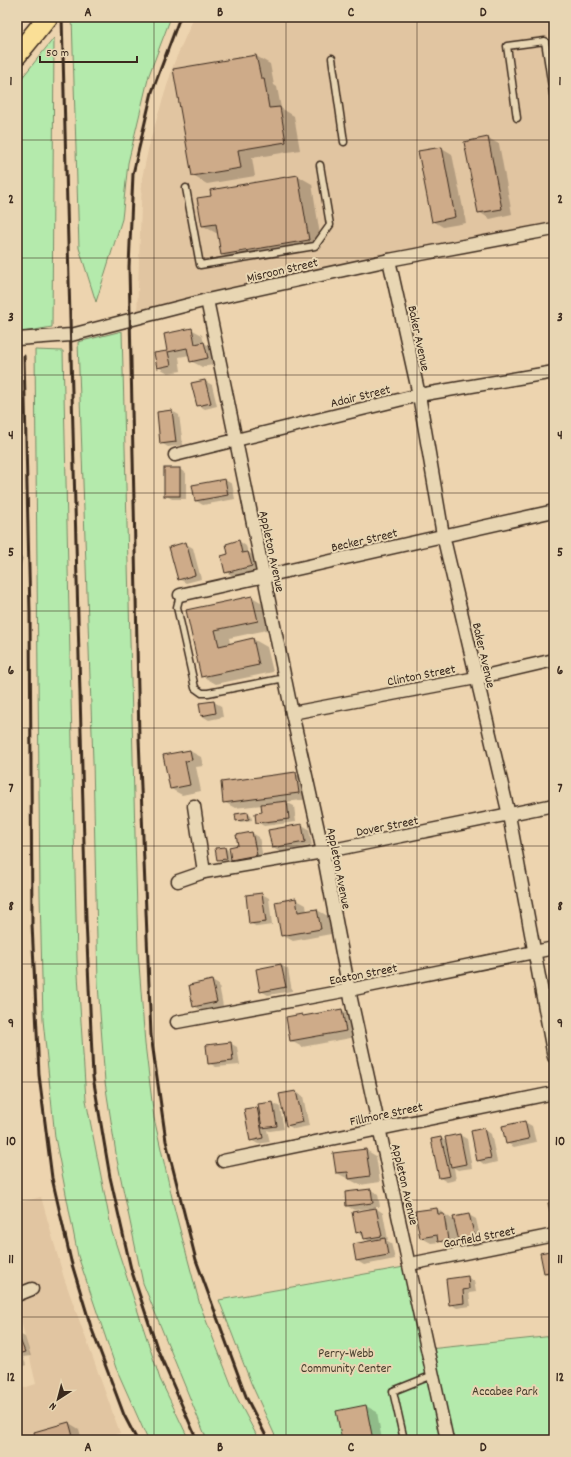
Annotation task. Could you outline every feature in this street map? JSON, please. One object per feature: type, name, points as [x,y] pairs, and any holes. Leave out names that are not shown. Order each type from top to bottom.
[{"type":"main road","points":[[17,55],[48,17]]},
{"type":"street","name":"Misroon Street","points":[[17,339],[71,335],[207,300],[389,260],[554,229]]},
{"type":"street","name":"Baker Avenue","points":[[389,260],[419,395],[443,535],[509,815],[554,1057]]},
{"type":"street","name":"Appleton Avenue","points":[[207,300],[292,713],[323,852],[349,990],[410,1264],[447,1440]]},
{"type":"street","name":"Adair Street","points":[[175,455],[419,395],[554,372]]},
{"type":"street","name":"Becker Street","points":[[180,595],[554,511]]},
{"type":"street","name":"Clinton Street","points":[[292,713],[476,678],[554,660]]},
{"type":"street","name":"Dover Street","points":[[178,881],[204,872],[323,852],[554,805]]},
{"type":"street","points":[[194,806],[204,872]]},
{"type":"street","name":"Easton Street","points":[[178,1022],[349,990],[554,948]]},
{"type":"street","name":"Fillmore Street","points":[[223,1161],[554,1093]]},
{"type":"street","name":"Garfield Street","points":[[410,1264],[554,1235]]},
{"type":"street","points":[[17,1295],[32,1289]]},
{"type":"lane","points":[[518,118],[507,46],[545,41],[554,100]]},
{"type":"lane","points":[[332,58],[344,142]]},
{"type":"lane","points":[[186,188],[200,265],[315,246],[330,225],[320,165]]},
{"type":"lane","points":[[180,595],[178,607],[195,688],[202,693],[208,693],[285,678]]},
{"type":"lane","points":[[404,1440],[393,1392],[433,1375]]},
{"type":"shaded area","points":[[194,17],[554,17],[554,229],[137,316],[142,178],[150,141],[174,63]]},
{"type":"shaded area","points":[[17,339],[23,339],[17,382]]},
{"type":"shaded area","points":[[17,382],[22,768],[17,767]]},
{"type":"shaded area","points":[[41,1197],[64,1278],[120,1433],[98,1440],[17,1440],[17,1390],[36,1384],[17,1303],[17,1203]]},
{"type":"green space","points":[[72,17],[171,17],[149,75],[128,163],[122,219],[96,302],[79,248]]},
{"type":"green space","points":[[54,38],[52,327],[17,333],[17,84]]},
{"type":"green space","points":[[122,331],[138,951],[145,1044],[154,1118],[175,1211],[200,1305],[235,1394],[259,1440],[207,1440],[143,1283],[117,1160],[105,1082],[98,984],[93,761],[78,342]]},
{"type":"green space","points":[[35,350],[63,351],[77,959],[86,1100],[112,1232],[160,1379],[189,1440],[148,1440],[116,1368],[78,1256],[55,1137],[43,1020],[40,894]]},
{"type":"green space","name":"Perry-Webb Community Center","points":[[410,1266],[446,1440],[277,1440],[251,1383],[219,1300]]},
{"type":"green space","name":"Accabee Park","points":[[554,1336],[554,1440],[447,1440],[429,1349]]},
{"type":"building","points":[[256,55],[261,78],[264,78],[269,108],[280,107],[286,142],[238,150],[241,168],[192,176],[173,69]]},
{"type":"building","points":[[488,137],[502,209],[478,213],[464,142]]},
{"type":"building","points":[[442,147],[455,217],[432,222],[418,151]]},
{"type":"building","points":[[298,175],[309,240],[221,255],[216,224],[202,226],[197,198],[211,196],[210,190]]},
{"type":"building","points":[[192,328],[195,344],[204,342],[208,358],[190,362],[187,348],[168,352],[171,365],[157,368],[154,353],[167,351],[164,334]]},
{"type":"building","points":[[205,380],[211,403],[197,406],[191,383]]},
{"type":"building","points":[[172,410],[176,442],[160,444],[157,412]]},
{"type":"building","points":[[164,468],[180,468],[180,496],[164,496]]},
{"type":"building","points":[[225,479],[228,495],[195,501],[192,485]]},
{"type":"building","points":[[239,540],[242,553],[248,552],[252,566],[225,573],[221,556],[228,554],[226,544]]},
{"type":"building","points":[[186,542],[195,575],[178,580],[169,547]]},
{"type":"building","points":[[252,596],[258,621],[215,630],[219,646],[253,638],[259,665],[201,677],[186,610]]},
{"type":"building","points":[[214,701],[216,713],[201,716],[199,703]]},
{"type":"building","points":[[190,750],[192,760],[185,761],[190,785],[170,789],[163,755]]},
{"type":"building","points":[[296,772],[299,793],[223,803],[221,782]]},
{"type":"building","points":[[287,801],[289,819],[256,823],[255,813],[262,812],[261,804]]},
{"type":"building","points":[[248,812],[249,819],[236,821],[235,814]]},
{"type":"building","points":[[302,824],[305,842],[272,848],[268,830]]},
{"type":"building","points":[[252,832],[257,855],[231,860],[229,847],[238,845],[236,835]]},
{"type":"building","points":[[225,847],[227,859],[217,860],[215,848]]},
{"type":"building","points":[[262,893],[266,922],[249,924],[246,895]]},
{"type":"building","points":[[296,898],[298,912],[317,909],[321,929],[281,936],[275,902]]},
{"type":"building","points":[[281,964],[286,987],[260,992],[256,969]]},
{"type":"building","points":[[212,980],[217,1002],[193,1007],[189,985]]},
{"type":"building","points":[[342,1009],[346,1031],[290,1041],[286,1017],[302,1014],[303,1016]]},
{"type":"building","points":[[231,1042],[233,1061],[208,1064],[206,1045]]},
{"type":"building","points":[[296,1091],[303,1122],[286,1126],[279,1094]]},
{"type":"building","points":[[273,1102],[277,1126],[262,1128],[258,1104]]},
{"type":"building","points":[[257,1107],[263,1138],[250,1141],[244,1109]]},
{"type":"building","points":[[525,1121],[529,1139],[506,1144],[502,1126]]},
{"type":"building","points":[[484,1128],[491,1158],[477,1161],[471,1131]]},
{"type":"building","points":[[460,1134],[466,1164],[451,1167],[445,1137]]},
{"type":"building","points":[[441,1137],[450,1176],[439,1178],[431,1139]]},
{"type":"building","points":[[366,1149],[370,1176],[349,1179],[348,1172],[336,1173],[333,1153]]},
{"type":"building","points":[[371,1189],[373,1203],[346,1206],[345,1192]]},
{"type":"building","points":[[554,1201],[554,1227],[548,1203]]},
{"type":"building","points":[[376,1208],[382,1236],[364,1239],[362,1231],[356,1233],[352,1212]]},
{"type":"building","points":[[437,1208],[438,1214],[444,1214],[448,1240],[438,1242],[437,1235],[420,1238],[415,1211]]},
{"type":"building","points":[[469,1214],[475,1237],[459,1241],[453,1217]]},
{"type":"building","points":[[385,1238],[388,1255],[356,1261],[353,1244]]},
{"type":"building","points":[[554,1250],[554,1271],[544,1273],[540,1253]]},
{"type":"building","points":[[468,1276],[469,1289],[463,1290],[464,1303],[449,1305],[446,1279]]},
{"type":"building","points":[[17,1332],[25,1352],[17,1354]]},
{"type":"building","points":[[366,1405],[373,1440],[342,1440],[336,1411]]},
{"type":"building","points":[[69,1422],[74,1440],[36,1440],[34,1432]]},
{"type":"railway","points":[[62,17],[86,919],[93,1077],[110,1177],[131,1269],[157,1348],[197,1440]]},
{"type":"railway","points":[[180,17],[152,92],[133,174],[129,267],[139,738],[151,1035],[166,1141],[196,1260],[247,1399],[268,1440]]},
{"type":"railway","points":[[24,356],[30,613],[32,924],[39,1075],[52,1178],[71,1261],[91,1327],[124,1415],[137,1440]]}]
